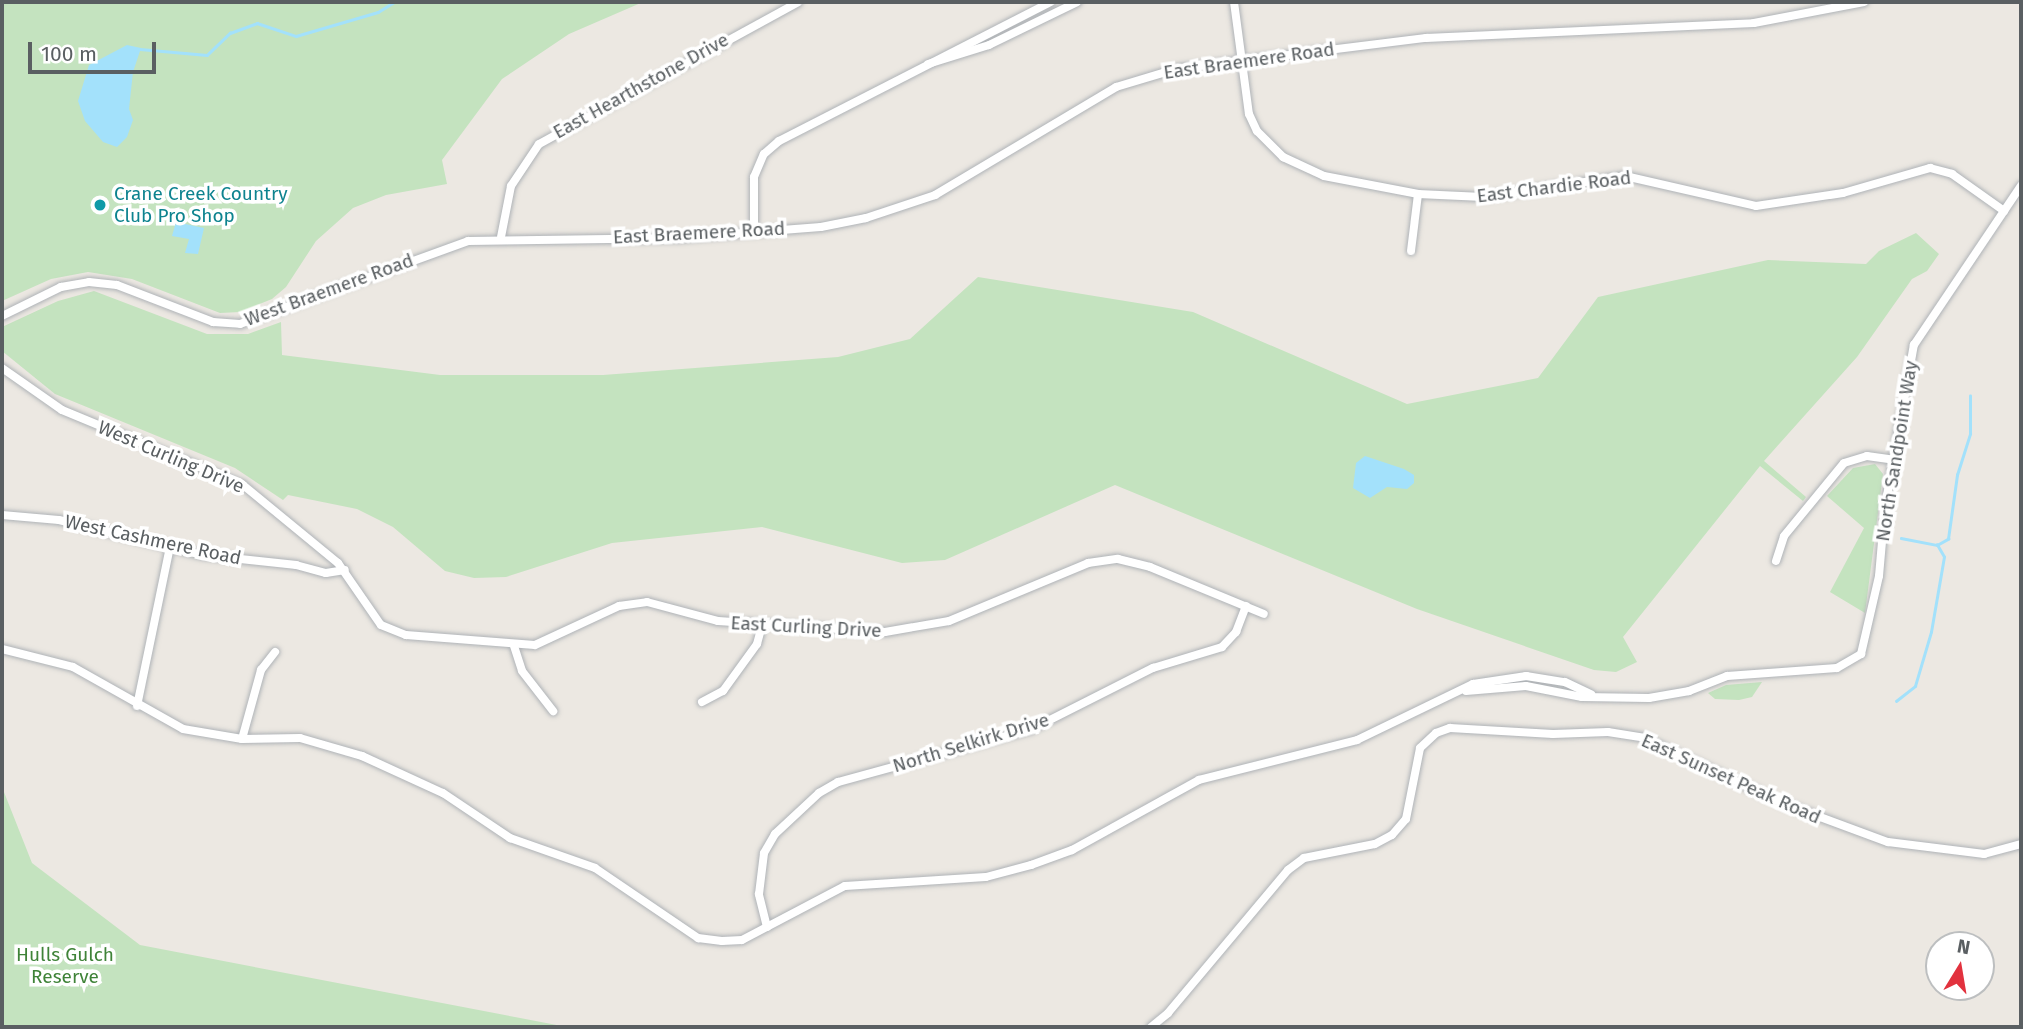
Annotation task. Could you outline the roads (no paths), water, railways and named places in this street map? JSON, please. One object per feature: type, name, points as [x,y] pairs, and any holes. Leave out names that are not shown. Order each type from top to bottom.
[{"type":"street","name":"East Hearthstone Drive","points":[[501,237],[511,187],[539,144],[798,2]]},
{"type":"street","points":[[754,233],[751,196],[765,154],[795,132],[1051,2]]},
{"type":"street","points":[[928,64],[989,45],[1077,2]]},
{"type":"street","name":"East Chardie Road","points":[[1234,2],[1249,114],[1257,131],[1283,158],[1324,176],[1418,194],[1483,197],[1625,176],[1756,206],[1843,193],[1930,168],[1952,174],[2004,211]]},
{"type":"street","name":"East Braemere Road","points":[[501,237],[679,238],[754,233],[821,227],[896,210],[935,195],[1116,87],[1176,69],[1484,33],[1754,23],[1864,2]]},
{"type":"street","name":"North Sandpoint Way","points":[[767,927],[845,886],[986,877],[1031,865],[1072,850],[1199,780],[1357,740],[1466,691],[1473,684],[1526,676],[1565,681],[1591,694],[1649,698],[1689,691],[1727,676],[1837,668],[1855,660],[1866,647],[1894,460],[1917,338],[2021,186]]},
{"type":"street","points":[[1411,251],[1418,194]]},
{"type":"street","name":"West Braemere Road","points":[[2,316],[61,288],[89,282],[117,285],[213,322],[240,324],[442,248],[501,237]]},
{"type":"street","name":"West Curling Drive","points":[[2,368],[62,410],[243,485],[345,570],[381,625]]},
{"type":"street","points":[[1776,561],[1784,536],[1844,463],[1867,456],[1894,460]]},
{"type":"street","name":"West Cashmere Road","points":[[2,515],[59,520],[170,547],[326,573],[345,570]]},
{"type":"street","points":[[137,706],[170,547]]},
{"type":"street","name":"East Curling Drive","points":[[381,625],[406,635],[514,646],[561,636],[608,610],[639,603],[660,604],[702,618],[762,625],[854,632],[920,628],[979,612],[1088,564],[1118,559],[1150,567],[1264,614]]},
{"type":"street","name":"North Selkirk Drive","points":[[767,927],[759,894],[764,853],[775,834],[819,793],[838,782],[1032,729],[1153,668],[1222,647],[1236,632],[1246,606]]},
{"type":"street","points":[[702,702],[723,691],[757,644],[762,625]]},
{"type":"street","points":[[514,646],[522,671],[553,711]]},
{"type":"street","points":[[2,649],[73,667],[137,706],[183,729],[243,738],[300,738],[362,756],[443,793],[510,838],[596,868],[698,938],[742,940],[767,927]]},
{"type":"street","points":[[243,738],[261,670],[275,652]]},
{"type":"street","name":"East Sunset Peak Road","points":[[1151,1027],[1177,1003],[1287,870],[1304,858],[1376,844],[1392,835],[1406,819],[1420,748],[1436,733],[1464,727],[1553,734],[1608,732],[1644,738],[1785,804],[1888,842],[1984,854],[2021,844]]},
{"type":"water","points":[[127,45],[141,48],[133,72],[129,109],[133,120],[127,137],[117,147],[103,142],[85,121],[78,101],[89,65]]},
{"type":"water","points":[[176,222],[204,228],[198,254],[185,253],[189,239],[172,236]]},
{"type":"water","points":[[1365,456],[1404,469],[1414,475],[1414,483],[1407,489],[1387,487],[1370,498],[1353,488],[1356,463]]},
{"type":"waterway","points":[[140,49],[207,55],[230,33],[257,23],[296,36],[378,12],[394,2]]},
{"type":"waterway","points":[[1901,538],[1937,545],[1948,539],[1957,475],[1970,434],[1970,396]]},
{"type":"waterway","points":[[1896,701],[1915,686],[1931,632],[1944,557],[1937,545]]},
{"type":"place","name":"Crane Creek Country Club Pro Shop","points":[[100,205]]},
{"type":"park label","name":"Hulls Gulch Reserve","points":[[65,966]]}]
